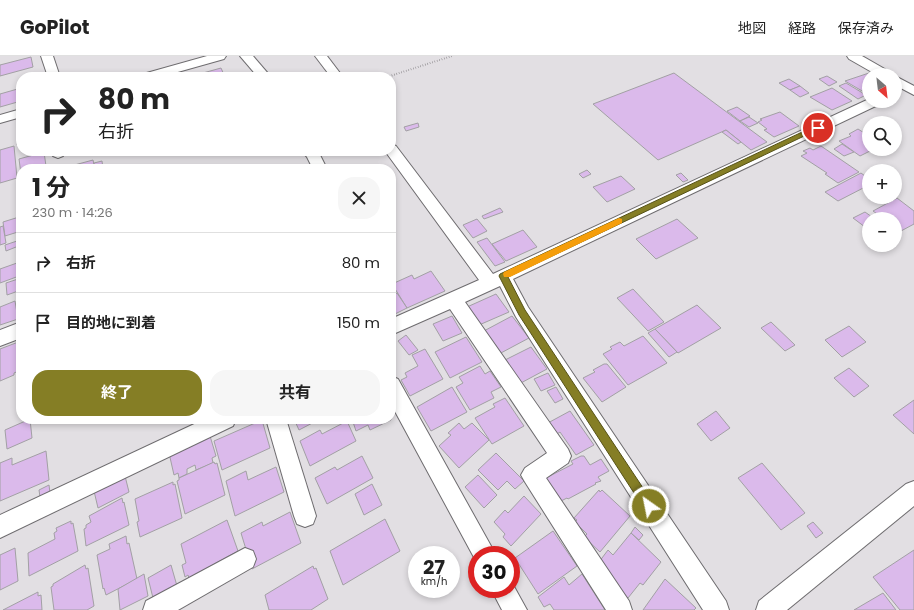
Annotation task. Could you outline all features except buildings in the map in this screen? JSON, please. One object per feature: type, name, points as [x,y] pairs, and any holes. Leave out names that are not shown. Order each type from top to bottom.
[{"type":"street","points":[[47,56],[52,72]]},
{"type":"street","points":[[164,72],[220,56]]},
{"type":"street","points":[[246,56],[260,72]]},
{"type":"street","points":[[321,56],[333,72]]},
{"type":"street","points":[[853,56],[874,68]]},
{"type":"street","points":[[396,325],[862,107]]},
{"type":"street","points":[[0,119],[16,114]]},
{"type":"street","points":[[396,156],[522,312],[717,610]]},
{"type":"street","points":[[453,299],[561,456],[532,475],[620,610]]},
{"type":"street","points":[[0,338],[16,332]]},
{"type":"street","points":[[396,394],[480,546]]},
{"type":"street","points":[[0,527],[216,424]]},
{"type":"street","points":[[277,424],[305,516]]},
{"type":"street","points":[[768,610],[914,492]]},
{"type":"street","points":[[155,610],[245,559]]},
{"type":"street","points":[[508,598],[515,610]]},
{"type":"path","points":[[396,74],[452,56]]},
{"type":"slow traffic","points":[[507,274],[619,221]]},
{"type":"route","points":[[649,506],[522,312],[503,276],[818,128]]}]
